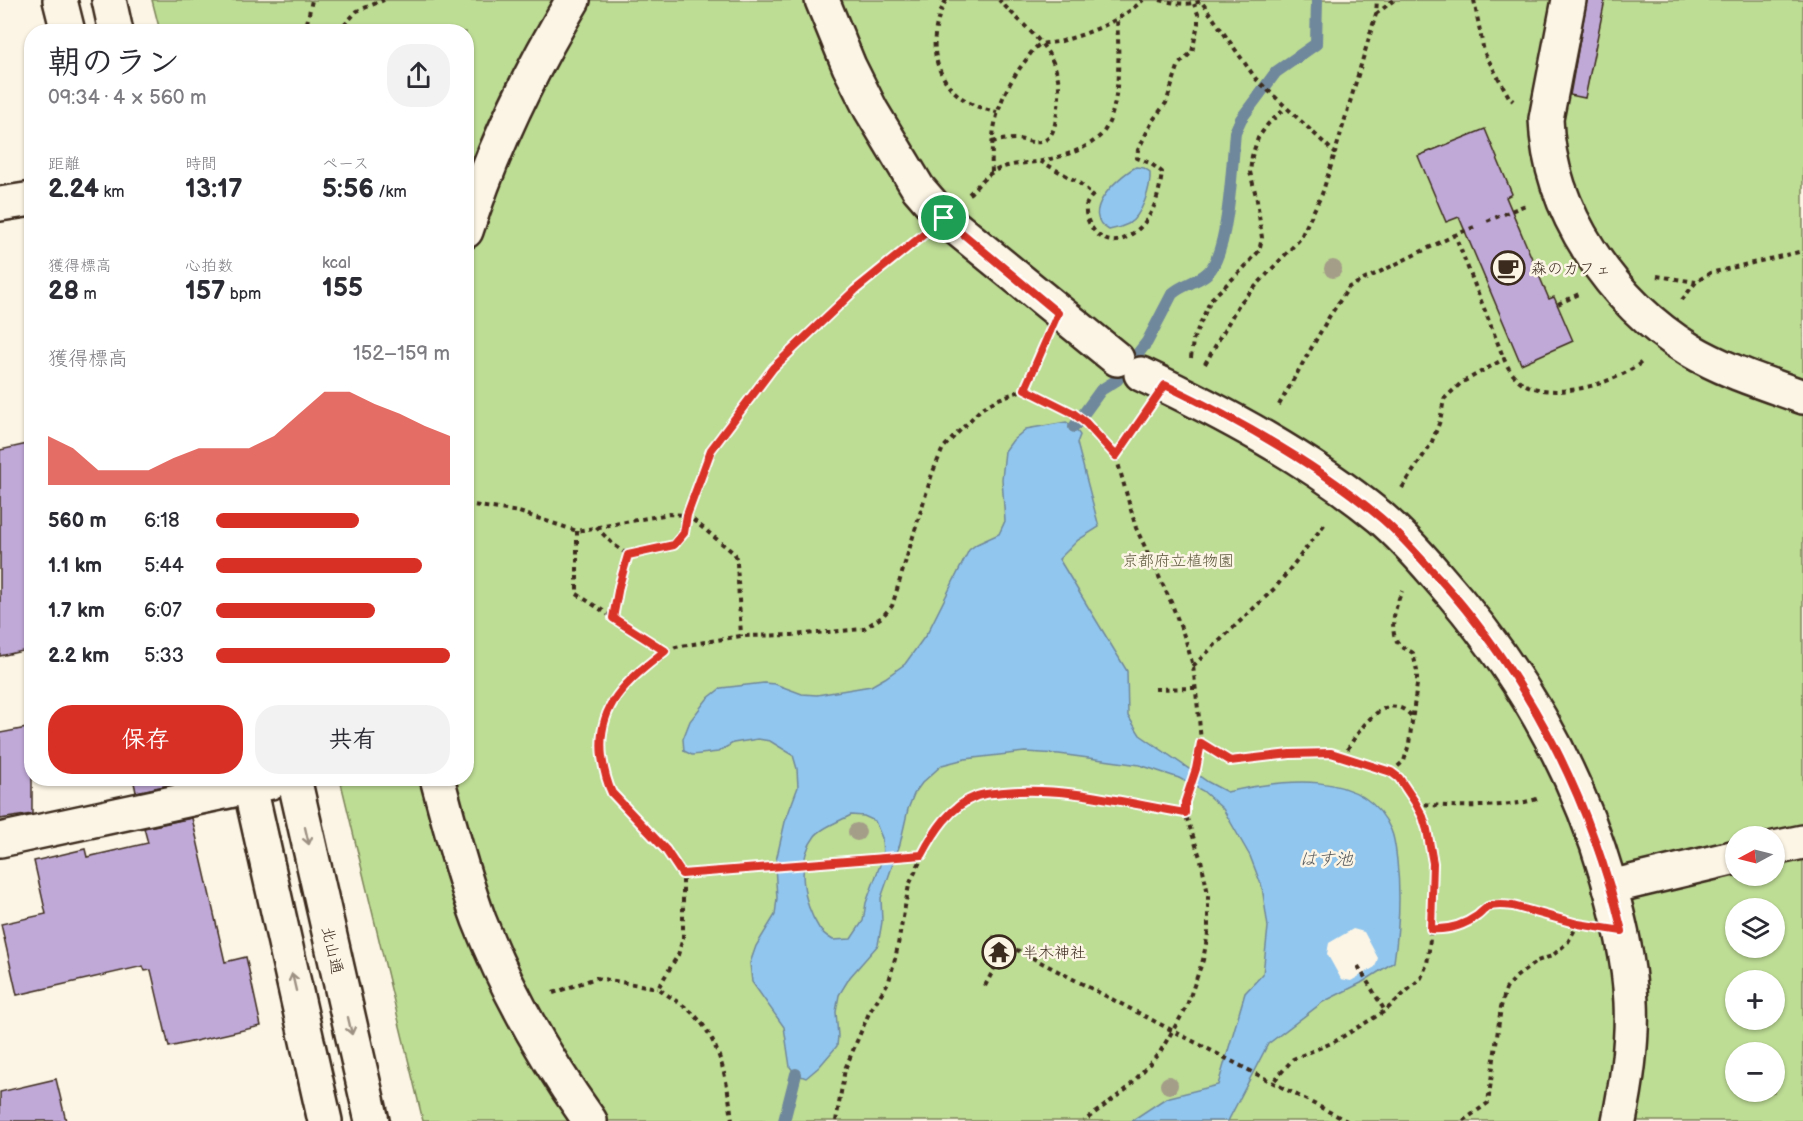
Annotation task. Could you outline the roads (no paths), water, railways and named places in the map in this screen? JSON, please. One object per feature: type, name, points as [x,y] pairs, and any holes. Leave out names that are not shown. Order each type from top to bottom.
[{"type":"street","points":[[60,0],[66,24]]},
{"type":"street","points":[[109,0],[114,24]]},
{"type":"street","points":[[474,209],[520,98],[573,0]]},
{"type":"street","points":[[822,0],[849,66],[871,110],[918,188],[944,218],[1058,313],[1161,379],[1262,437],[1348,493],[1377,515],[1425,562],[1483,631],[1511,670],[1548,731],[1572,780],[1596,841],[1622,931],[1630,980],[1631,1028],[1627,1075],[1618,1121]]},
{"type":"street","points":[[1569,0],[1546,119],[1546,133],[1561,190],[1585,243],[1625,296],[1665,333],[1719,365],[1803,397]]},
{"type":"street","points":[[0,204],[24,200]]},
{"type":"street","points":[[0,840],[232,786]]},
{"type":"street","points":[[250,786],[322,1107],[363,1085]]},
{"type":"street","name":"北山通","points":[[296,786],[372,1121]]},
{"type":"street","points":[[439,786],[455,846],[494,955],[547,1058],[590,1121]]},
{"type":"street","points":[[1785,846],[1803,842]]},
{"type":"street","points":[[1610,887],[1725,860]]},
{"type":"water","points":[[1136,167],[1150,172],[1145,201],[1133,220],[1109,230],[1100,223],[1097,215],[1099,206],[1111,187]]},
{"type":"water","name":"はす池","points":[[1066,422],[1080,435],[1077,443],[1099,527],[1078,540],[1059,559],[1127,671],[1128,716],[1140,735],[1208,782],[1227,792],[1295,782],[1341,787],[1361,796],[1378,810],[1391,830],[1396,850],[1399,899],[1394,962],[1361,983],[1323,1002],[1268,1044],[1228,1121],[1131,1121],[1166,1098],[1218,1085],[1245,993],[1263,974],[1268,927],[1262,887],[1250,856],[1223,809],[1203,791],[1179,778],[1140,765],[1059,754],[1025,752],[965,759],[942,765],[922,783],[914,794],[908,809],[900,844],[881,898],[882,922],[878,945],[850,977],[839,995],[836,1012],[837,1046],[806,1078],[796,1074],[790,1067],[784,1027],[752,982],[750,963],[756,946],[775,915],[777,898],[775,865],[785,822],[798,787],[793,755],[770,741],[758,739],[733,743],[718,752],[692,755],[684,751],[683,739],[690,721],[707,699],[721,688],[764,683],[775,684],[802,694],[817,695],[871,686],[905,664],[928,632],[969,550],[999,534],[1005,521],[1002,479],[1005,451],[1013,440],[1026,429]],"holes":[[[851,815],[864,816],[875,821],[882,838],[883,857],[866,903],[863,921],[851,939],[833,940],[820,930],[809,907],[805,895],[803,870],[805,858],[815,836],[822,830]]]},
{"type":"waterway","points":[[1074,427],[1101,390],[1117,380],[1147,342],[1172,294],[1181,287],[1203,277],[1211,269],[1222,242],[1226,223],[1235,132],[1241,119],[1276,72],[1316,44],[1317,0]]},
{"type":"waterway","points":[[784,1121],[796,1074]]},
{"type":"place","name":"森のカフェ","points":[[1508,268]]},
{"type":"place","name":"半木神社","points":[[999,952]]},
{"type":"park label","name":"京都府立植物園","points":[[1178,560]]}]
